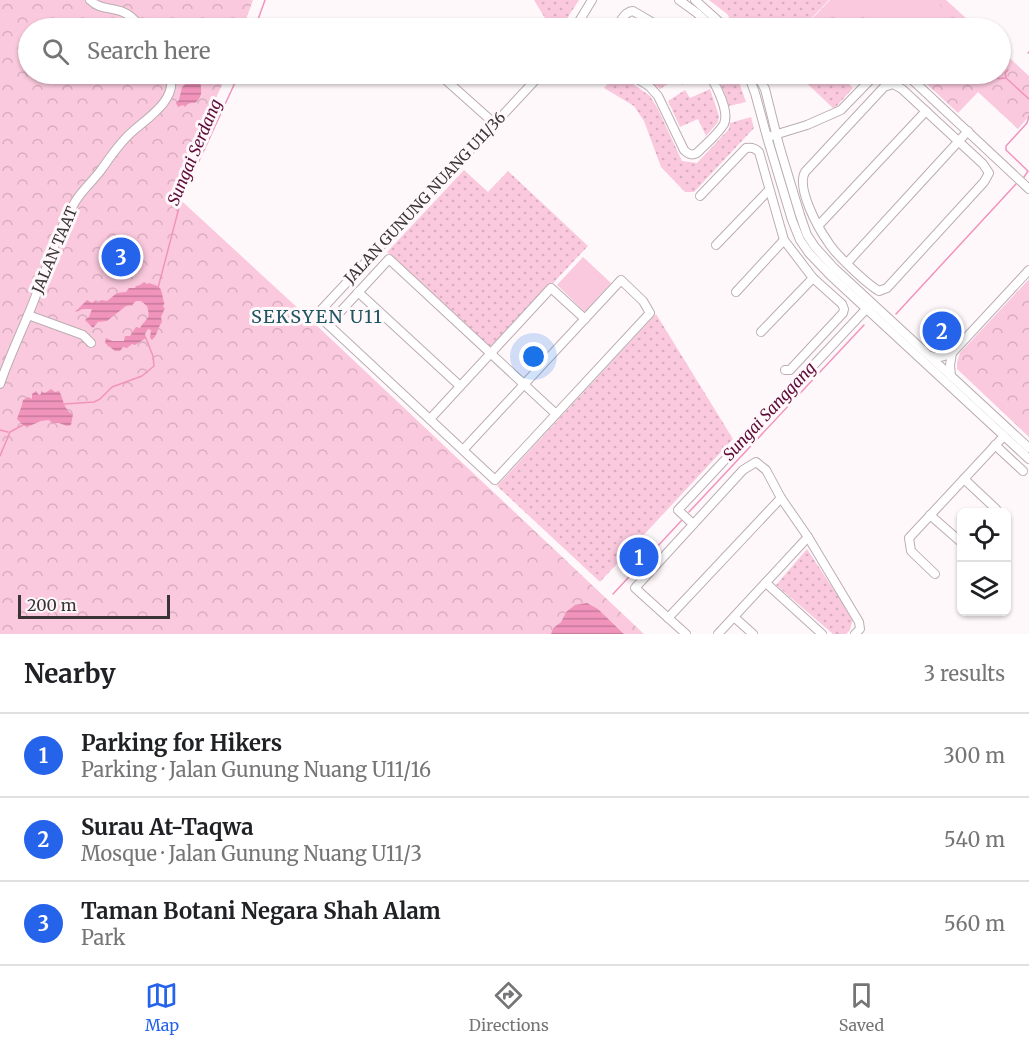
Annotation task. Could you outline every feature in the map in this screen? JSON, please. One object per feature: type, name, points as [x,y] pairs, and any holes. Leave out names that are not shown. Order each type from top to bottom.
[{"type":"street","points":[[90,0],[96,6],[120,10],[132,18]]},
{"type":"street","points":[[580,18],[592,0]]},
{"type":"street","points":[[679,0],[702,18]]},
{"type":"street","points":[[695,0],[715,18]]},
{"type":"street","points":[[623,18],[633,11],[645,18]]},
{"type":"street","name":"JALAN TAAT","points":[[0,384],[60,234],[76,200],[118,146],[163,104],[169,95],[171,84]]},
{"type":"street","points":[[450,84],[495,124]]},
{"type":"street","name":"JALAN GUNUNG NUANG U11/36","points":[[328,324],[321,318],[322,309],[533,84]]},
{"type":"street","points":[[645,84],[658,96],[684,150],[693,155],[721,128],[725,119],[714,84]]},
{"type":"street","points":[[752,84],[792,220],[800,240],[809,253],[854,297],[869,306],[929,356],[1029,448]]},
{"type":"street","points":[[762,84],[800,215],[807,235],[815,247],[879,320],[1029,459]]},
{"type":"street","points":[[767,137],[791,131],[841,110],[866,84]]},
{"type":"street","points":[[893,84],[902,89],[926,111],[983,164],[989,173],[984,182],[887,288],[879,291],[828,244],[808,205],[803,190],[803,176],[884,87],[893,84]]},
{"type":"street","points":[[917,84],[1029,189]]},
{"type":"street","points":[[819,225],[926,111]]},
{"type":"street","points":[[773,120],[791,131]]},
{"type":"street","points":[[779,145],[791,131]]},
{"type":"street","points":[[848,263],[968,131]]},
{"type":"street","points":[[700,196],[746,148],[751,147],[759,152],[784,240],[813,278],[842,303],[843,313],[790,370],[785,370]]},
{"type":"street","points":[[716,245],[770,190]]},
{"type":"street","points":[[736,292],[784,240]]},
{"type":"street","points":[[463,450],[524,384],[621,280],[643,301],[650,313],[495,480],[328,324],[390,259],[491,353],[524,384],[556,414]]},
{"type":"street","points":[[929,356],[945,357],[952,353],[1029,270]]},
{"type":"street","points":[[761,332],[813,278]]},
{"type":"street","points":[[430,419],[551,288],[585,319]]},
{"type":"street","points":[[358,292],[460,387]]},
{"type":"street","points":[[854,297],[857,313],[854,321]]},
{"type":"street","points":[[693,524],[678,510],[869,306]]},
{"type":"street","points":[[28,315],[83,335],[91,343]]},
{"type":"street","points":[[854,321],[861,318],[879,320]]},
{"type":"street","points":[[821,336],[832,346]]},
{"type":"street","points":[[951,376],[952,353]]},
{"type":"street","points":[[934,574],[911,551],[909,538],[1004,436]]},
{"type":"street","points":[[995,445],[1023,471]]},
{"type":"street","points":[[686,634],[635,588],[743,470],[756,462],[766,470],[781,498],[808,537],[860,622],[860,629],[855,634]]},
{"type":"street","points":[[964,479],[995,508]]},
{"type":"street","points":[[668,618],[781,498]]},
{"type":"street","points":[[930,515],[957,539]]},
{"type":"street","points":[[718,634],[808,537]]},
{"type":"street","points":[[766,583],[822,634]]},
{"type":"street","points":[[734,617],[753,634]]},
{"type":"green space","points":[[0,0],[253,0],[247,18],[18,18],[18,84],[222,84],[173,193],[644,634],[624,634],[598,609],[566,612],[551,634],[0,634]]},
{"type":"green space","points":[[534,0],[579,0],[567,18],[545,18]]},
{"type":"green space","points":[[709,0],[829,0],[812,18],[730,18]]},
{"type":"green space","points":[[830,0],[946,0],[966,18],[813,18]]},
{"type":"green space","points":[[848,0],[861,18],[842,18],[835,8]]},
{"type":"green space","points":[[850,0],[935,0],[946,11],[939,18],[870,18]]},
{"type":"green space","points":[[1011,59],[1029,76],[1029,116],[1018,129],[978,92],[958,113],[927,84],[1011,84]]},
{"type":"green space","points":[[607,84],[633,84],[650,96],[682,161],[697,163],[729,129],[730,123],[751,117],[754,128],[694,192],[685,192],[661,167],[644,121],[634,106],[604,88]]},
{"type":"green space","points":[[653,84],[668,84],[660,89]]},
{"type":"green space","points":[[721,84],[740,84],[746,102],[729,106]]},
{"type":"green space","points":[[808,84],[849,84],[853,88],[834,109]]},
{"type":"green space","points":[[710,89],[719,116],[718,122],[706,136],[698,119],[680,127],[668,101],[685,90],[690,98]]},
{"type":"green space","points":[[464,170],[488,192],[508,171],[588,246],[491,349],[387,252]]},
{"type":"green space","points":[[583,257],[611,283],[585,312],[557,285]]},
{"type":"green space","points":[[1029,279],[1029,437],[957,369],[957,362],[960,353]]},
{"type":"green space","points":[[656,314],[733,439],[600,582],[497,486]]},
{"type":"green space","points":[[807,549],[853,619],[850,630],[846,634],[833,634],[776,585]]},
{"type":"shaded area","points":[[186,84],[200,84],[201,94],[195,103],[178,107],[176,103],[182,87]]},
{"type":"shaded area","points":[[144,282],[156,285],[162,291],[165,303],[162,322],[152,340],[151,330],[148,329],[145,334],[146,338],[135,345],[123,347],[120,351],[115,351],[105,343],[106,338],[112,341],[124,341],[125,336],[130,336],[136,327],[140,328],[149,314],[147,306],[141,301],[126,306],[107,321],[98,322],[93,328],[85,320],[92,309],[75,312],[87,300],[92,303],[96,300],[98,303],[101,300],[107,301],[117,293],[126,292],[129,288],[135,288]]},
{"type":"shaded area","points":[[51,389],[55,392],[59,391],[65,407],[73,414],[71,425],[52,423],[49,420],[27,427],[23,425],[17,419],[23,400],[28,397],[32,399],[32,394],[36,391],[39,395],[41,391],[45,393]]},
{"type":"shaded area","points":[[587,603],[598,609],[624,634],[551,634],[566,612],[575,605]]},
{"type":"waterway","name":"Sungai Serdang","points":[[259,18],[265,0]]},
{"type":"waterway","name":"Sungai Sanggang","points":[[1011,83],[1029,99]]},
{"type":"waterway","name":"Sungai Serdang","points":[[158,288],[181,200],[234,84]]},
{"type":"waterway","name":"Sungai Sanggang","points":[[1024,177],[1028,171],[1006,150],[1006,146],[1027,123],[1029,116]]},
{"type":"waterway","name":"Sungai Sanggang","points":[[896,314],[1016,184]]},
{"type":"waterway","name":"Sungai Sanggang","points":[[689,512],[864,325]]},
{"type":"waterway","name":"Sungai Serdang","points":[[64,404],[94,402],[112,387],[142,376],[154,366],[153,356],[145,336]]},
{"type":"waterway","name":"Sungai Serdang","points":[[0,456],[10,432],[23,425]]},
{"type":"waterway","points":[[0,430],[8,432]]},
{"type":"waterway","name":"Sungai Sanggang","points":[[613,594],[682,520]]},
{"type":"place","name":"Taman Botani Negara Shah Alam","points":[[121,257]]},
{"type":"place","name":"Surau At-Taqwa","points":[[942,331]]},
{"type":"place","name":"Parking for Hikers","points":[[639,557]]},
{"type":"district","name":"SEKSYEN U11","points":[[317,317]]}]
